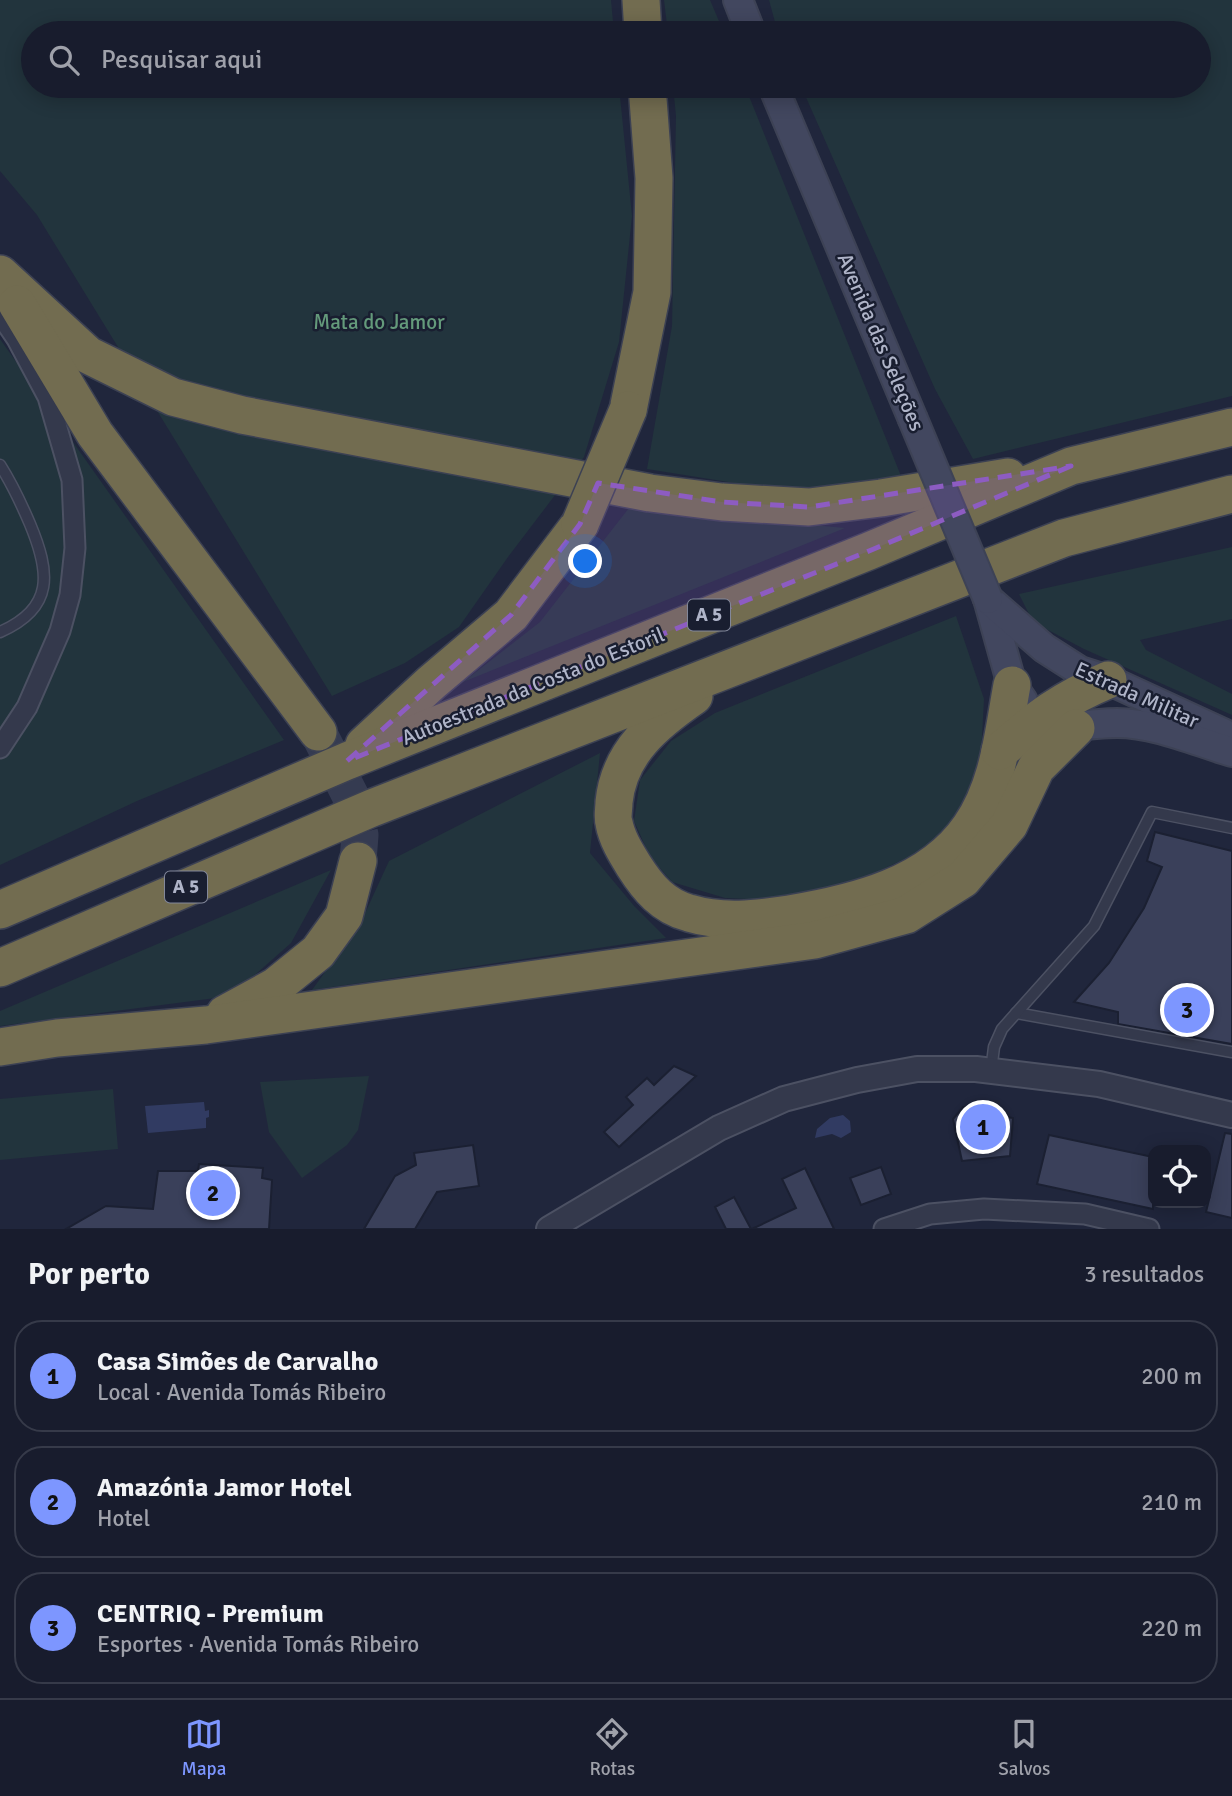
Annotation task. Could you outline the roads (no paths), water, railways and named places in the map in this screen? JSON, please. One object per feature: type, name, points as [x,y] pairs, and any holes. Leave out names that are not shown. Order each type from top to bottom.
[{"type":"highway","points":[[641,0],[642,21]]},
{"type":"highway","points":[[347,761],[431,682],[511,615],[580,524],[628,410],[652,292],[654,178],[648,98]]},
{"type":"highway","points":[[0,275],[88,355],[173,397],[242,415],[650,493],[722,502],[809,507],[881,498],[1071,466]]},
{"type":"highway","points":[[0,275],[95,435],[318,732]]},
{"type":"highway","name":"Autoestrada da Costa do Estoril","points":[[0,910],[347,761],[869,551],[1071,466],[1232,427]]},
{"type":"highway","name":"A 5","points":[[0,968],[372,808],[1064,538],[1232,494]]},
{"type":"highway","points":[[743,662],[656,723],[627,758],[615,791],[612,820],[628,858],[651,891],[670,906],[690,914],[753,920],[850,902],[882,892],[909,878],[955,847],[972,825],[990,789],[1000,751],[1008,673]]},
{"type":"highway","points":[[1000,751],[1037,719],[1077,693],[1108,680]]},
{"type":"highway","points":[[0,1047],[57,1038],[206,1025],[815,940],[906,915],[963,879],[1009,825],[1036,768],[1076,727]]},
{"type":"highway","points":[[206,1025],[275,986],[318,952],[344,916],[358,861]]},
{"type":"main road","points":[[738,0],[746,21]]},
{"type":"main road","name":"Avenida das Seleções","points":[[778,98],[988,599],[1008,673]]},
{"type":"main road","name":"Estrada Militar","points":[[988,599],[1044,648],[1080,671],[1108,680],[1232,738]]},
{"type":"main road","points":[[1008,673],[1037,719]]},
{"type":"main road","name":"Estrada Militar","points":[[1037,719],[1076,727],[1117,723],[1150,727],[1232,752]]},
{"type":"street","points":[[0,314],[17,339],[48,397],[72,480],[75,548],[70,595],[60,631],[27,707],[0,748]]},
{"type":"street","points":[[549,1229],[719,1128],[784,1099],[857,1080],[917,1069],[976,1069],[1099,1084],[1232,1115]]},
{"type":"street","points":[[884,1229],[930,1214],[984,1209],[1085,1214],[1149,1229]]},
{"type":"lane","points":[[0,466],[23,507],[45,570],[40,601],[16,625],[0,632]]},
{"type":"lane","points":[[990,1072],[994,1047],[1002,1029],[1094,926],[1152,812],[1232,828]]},
{"type":"lane","points":[[1016,1013],[1232,1052]]},
{"type":"water","points":[[204,1102],[205,1111],[209,1110],[206,1128],[148,1133],[145,1106]]},
{"type":"water","points":[[843,1115],[850,1121],[851,1132],[841,1138],[832,1134],[815,1138],[817,1129],[830,1118]]},
{"type":"tunnel","points":[[318,732],[350,795],[360,835],[358,861]]},
{"type":"place","name":"CENTRIQ - Premium","points":[[1187,1010]]},
{"type":"place","name":"Casa Simões de Carvalho","points":[[983,1127]]},
{"type":"place","name":"Amazónia Jamor Hotel","points":[[213,1193]]},
{"type":"park label","name":"Mata do Jamor","points":[[379,322]]}]
